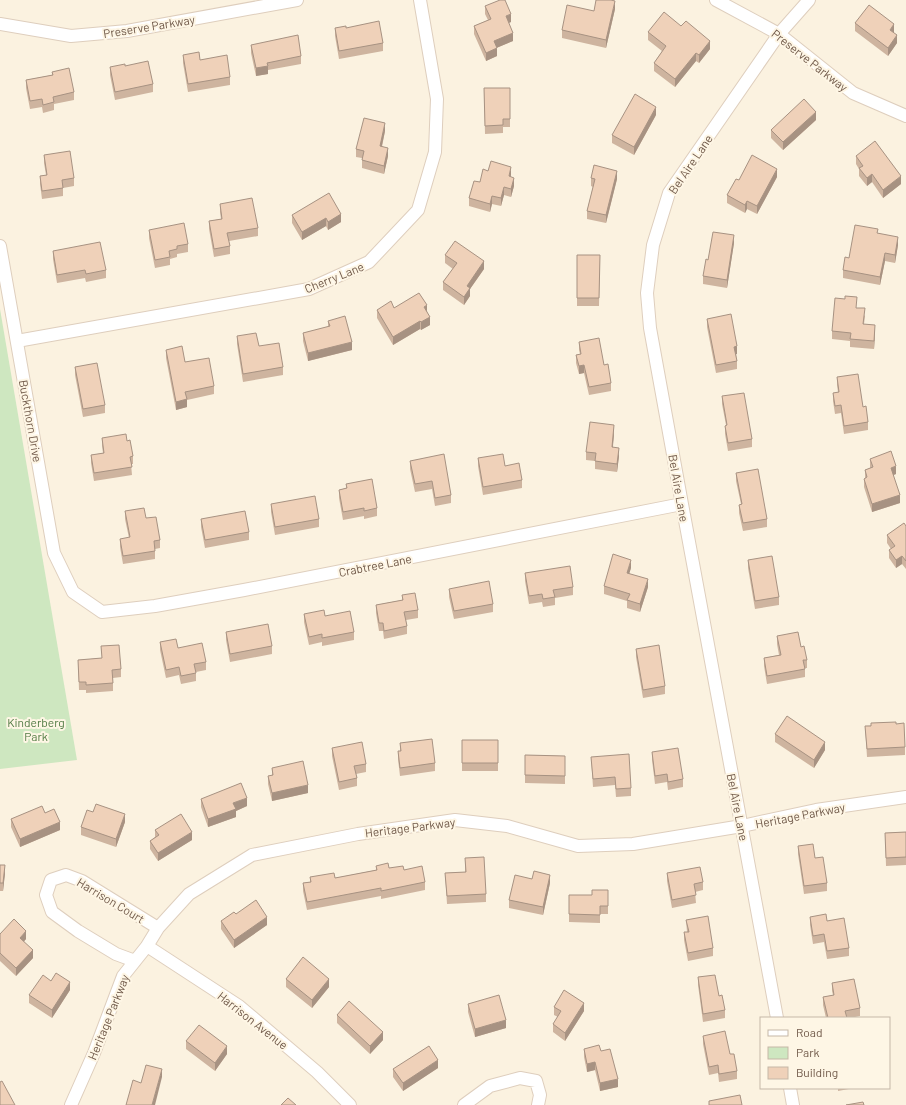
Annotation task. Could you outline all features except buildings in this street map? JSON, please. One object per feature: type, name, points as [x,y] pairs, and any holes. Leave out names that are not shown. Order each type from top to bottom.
[{"type":"street","name":"Preserve Parkway","points":[[0,24],[71,36],[126,31],[297,0]]},
{"type":"street","name":"Cherry Lane","points":[[17,341],[309,289],[369,262],[418,210],[435,152],[437,99],[420,0]]},
{"type":"street","name":"Preserve Parkway","points":[[716,0],[780,34],[853,93],[906,116]]},
{"type":"street","name":"Bel Aire Lane","points":[[777,1017],[650,328],[648,293],[653,245],[669,193],[780,34],[809,0]]},
{"type":"street","name":"Buckthorn Drive","points":[[0,246],[54,553],[73,592]]},
{"type":"street","name":"Crabtree Lane","points":[[73,592],[102,612],[155,606],[244,590],[682,504]]},
{"type":"street","name":"Heritage Parkway","points":[[71,1105],[94,1053],[123,976],[148,946],[158,928],[189,894],[252,855],[358,834],[455,820],[507,826],[578,846],[633,844],[742,826],[816,810],[906,797]]},
{"type":"street","name":"Harrison Court","points":[[135,961],[116,954],[90,939],[52,912],[46,895],[51,880],[66,875],[82,881],[158,928]]},
{"type":"street","name":"Harrison Avenue","points":[[148,946],[239,1006],[318,1072],[350,1105]]},
{"type":"street","points":[[465,1105],[490,1086],[520,1078],[536,1081],[540,1096],[538,1105]]},
{"type":"street","points":[[790,1089],[793,1105]]},
{"type":"green space","name":"Kinderberg Park","points":[[0,309],[77,760],[0,769]]}]
